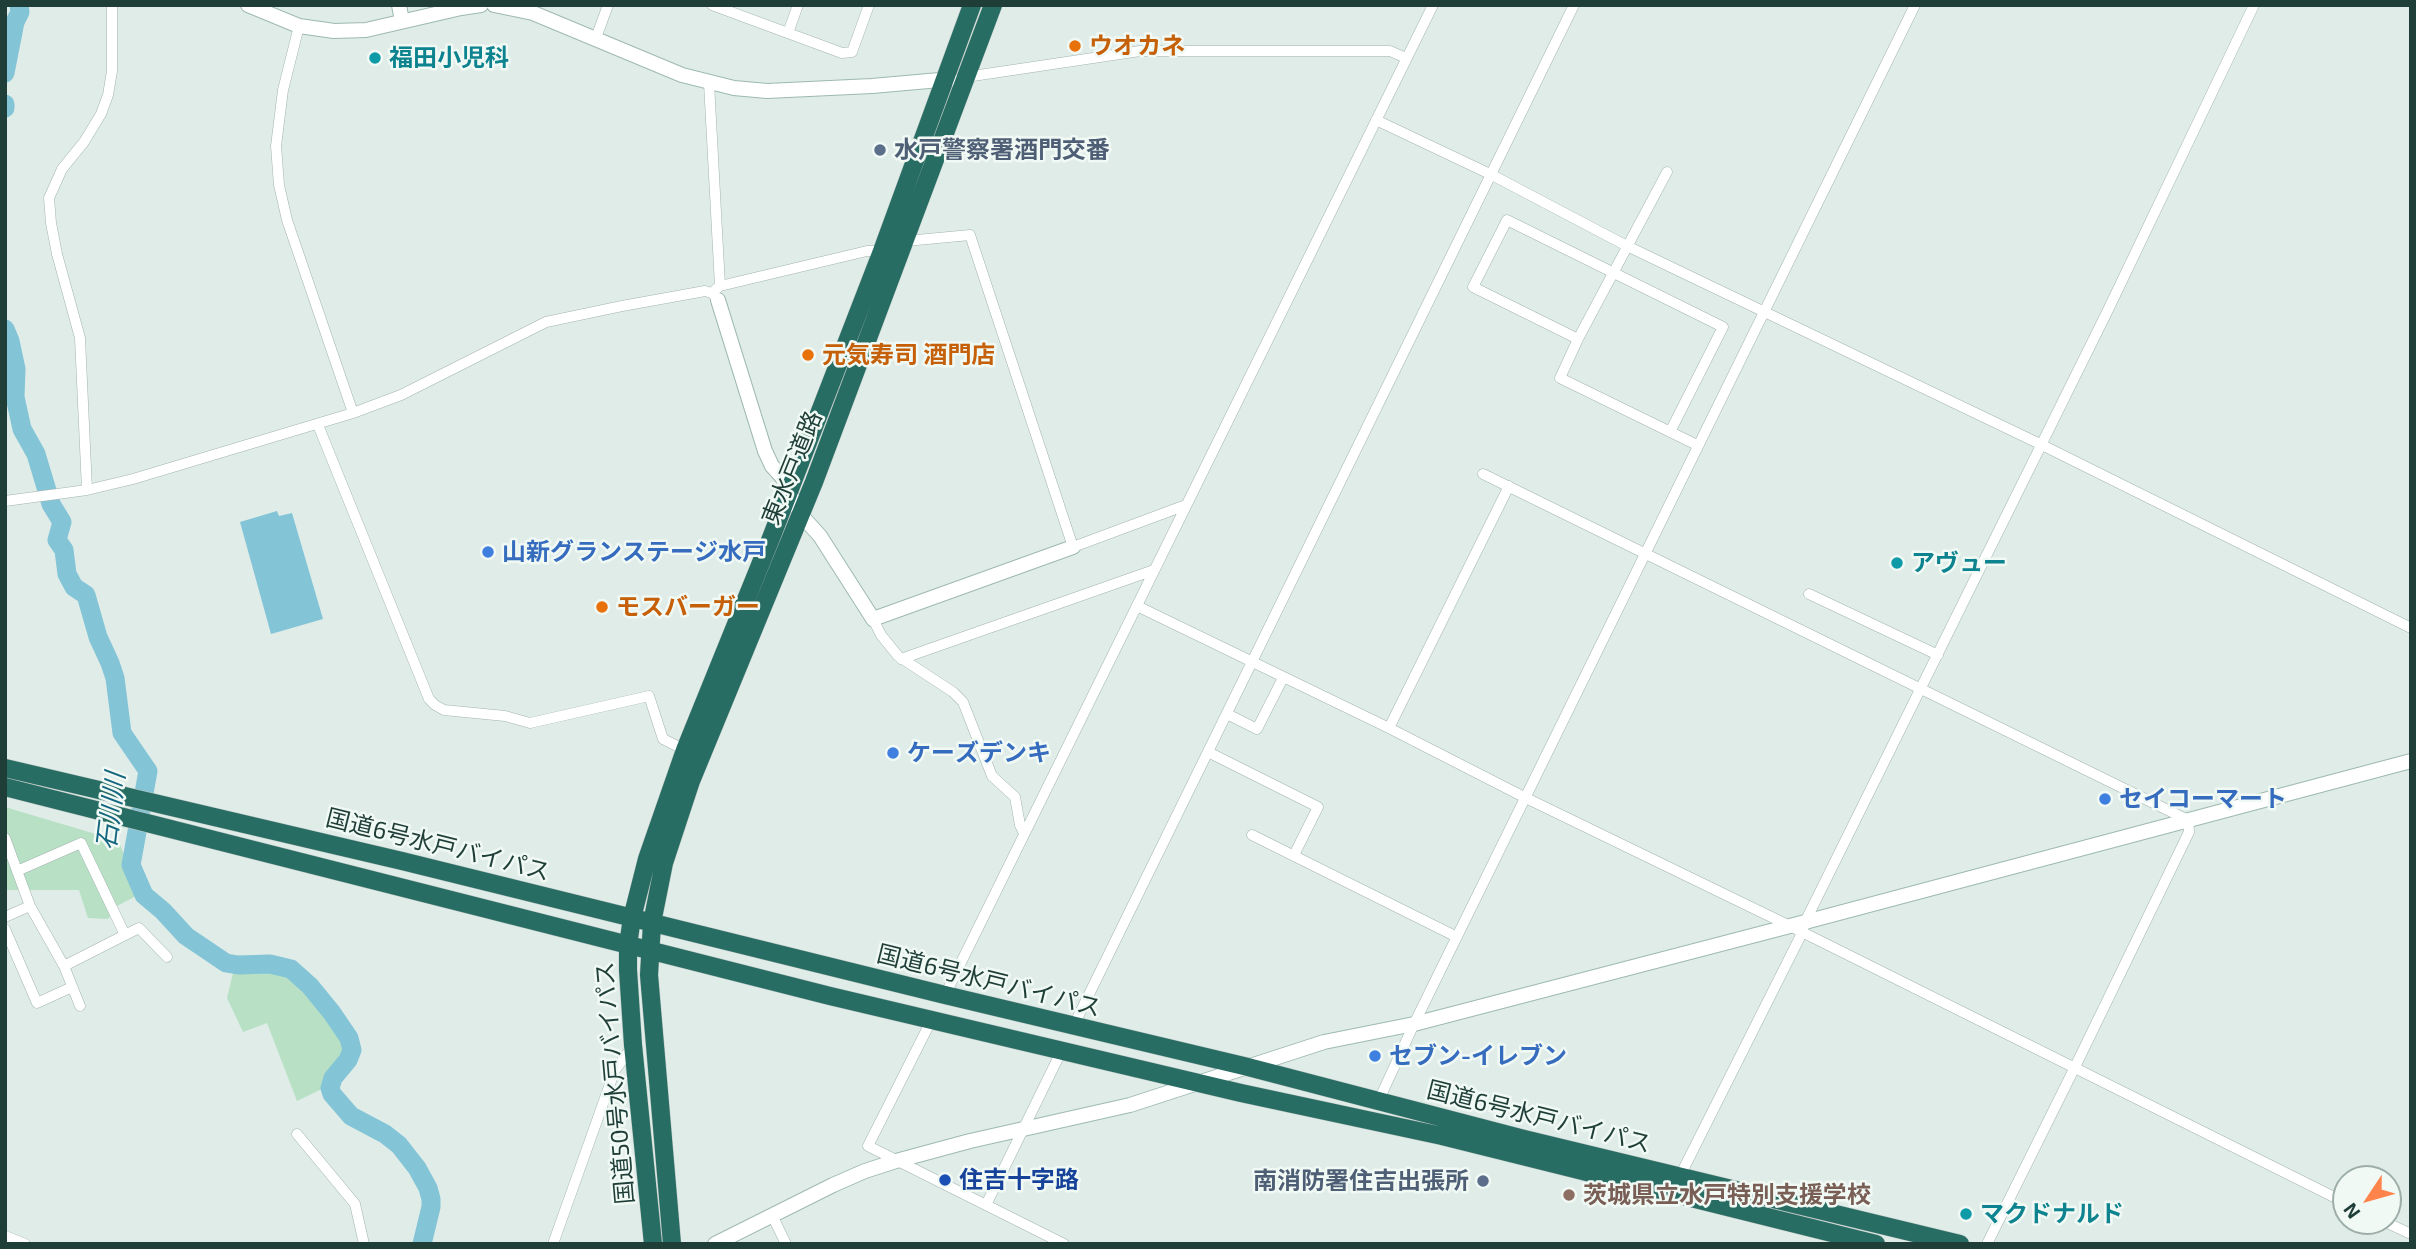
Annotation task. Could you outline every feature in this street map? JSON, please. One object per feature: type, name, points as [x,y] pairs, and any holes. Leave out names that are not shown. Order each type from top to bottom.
[{"type":"highway","name":"東水戸道路","points":[[632,918],[657,826],[685,750],[882,251],[972,5]]},
{"type":"highway","name":"東水戸道路","points":[[649,951],[664,863],[682,805],[801,515],[993,5]]},
{"type":"highway","name":"国道6号水戸バイパス","points":[[5,768],[131,796],[1248,1068],[1959,1244]]},
{"type":"highway","name":"国道6号水戸バイパス","points":[[5,787],[649,951],[1200,1083],[1442,1136],[1876,1244]]},
{"type":"highway","name":"国道50号水戸バイパス","points":[[632,918],[628,945],[633,1045],[653,1244]]},
{"type":"highway","name":"国道50号水戸バイパス","points":[[649,951],[656,1072],[672,1244]]},
{"type":"street","points":[[87,490],[80,338],[57,254],[49,198],[62,169],[84,142],[101,114],[108,95],[112,71],[112,5]]},
{"type":"street","points":[[248,5],[299,26],[318,30],[352,31],[481,5]]},
{"type":"street","points":[[399,5],[402,21]]},
{"type":"street","points":[[494,5],[533,13],[682,75],[709,83],[767,91],[946,80],[1140,51],[1390,51],[1406,58]]},
{"type":"street","points":[[596,38],[608,5]]},
{"type":"street","points":[[712,5],[724,7],[842,53],[852,52],[869,5]]},
{"type":"street","points":[[788,33],[798,5]]},
{"type":"street","points":[[945,995],[1433,5]]},
{"type":"street","points":[[1073,1027],[1574,5]]},
{"type":"street","points":[[1378,1102],[1915,5]]},
{"type":"street","points":[[1680,1177],[1799,927],[1938,655],[2108,310],[2253,5]]},
{"type":"street","points":[[299,26],[283,90],[276,146],[279,185],[287,219],[353,413]]},
{"type":"street","points":[[709,83],[716,293],[765,451],[801,515],[820,536],[881,635],[901,659],[953,692],[963,702],[992,776],[1015,797],[1024,833]]},
{"type":"street","points":[[1376,120],[1492,175],[1627,246],[2040,444],[2411,628]]},
{"type":"street","points":[[1667,172],[1560,378],[1698,445]]},
{"type":"street","points":[[1578,339],[1473,287],[1507,220],[1723,327],[1670,432]]},
{"type":"street","points":[[906,241],[970,235],[1073,547]]},
{"type":"street","points":[[5,501],[87,490],[133,479],[318,425],[401,396],[545,322],[705,291],[716,293],[867,251],[882,251]]},
{"type":"street","points":[[318,425],[429,699],[435,705],[444,710],[505,716],[530,723],[649,696],[663,739],[685,750]]},
{"type":"street","points":[[1483,474],[2188,820]]},
{"type":"street","points":[[1389,728],[1509,486]]},
{"type":"street","points":[[873,619],[1186,505]]},
{"type":"street","points":[[901,659],[1154,570]]},
{"type":"street","points":[[1810,594],[1938,655]]},
{"type":"street","points":[[1137,606],[1389,728],[1526,798],[1799,927],[2074,1069],[2332,1196]]},
{"type":"street","points":[[1227,714],[1257,729],[1283,678]]},
{"type":"street","points":[[1208,752],[1318,807],[1294,855]]},
{"type":"street","points":[[715,1244],[833,1185],[896,1161],[1130,1105],[1334,1039],[1414,1024],[1799,927],[2411,761]]},
{"type":"street","points":[[1987,1244],[2189,832],[2188,820]]},
{"type":"street","points":[[1252,835],[1457,937]]},
{"type":"street","points":[[5,838],[30,906],[64,967],[80,1006]]},
{"type":"street","points":[[17,872],[81,843],[125,934]]},
{"type":"street","points":[[5,917],[30,906]]},
{"type":"street","points":[[64,967],[139,928],[167,957]]},
{"type":"street","points":[[5,929],[37,1003],[72,987]]},
{"type":"street","points":[[932,1019],[868,1146],[1064,1244]]},
{"type":"street","points":[[553,1244],[615,1070],[633,1045]]},
{"type":"street","points":[[986,1205],[1062,1050]]},
{"type":"street","points":[[297,1135],[355,1204],[364,1244]]},
{"type":"street","points":[[772,1216],[786,1244]]},
{"type":"street","points":[[5,1236],[25,1244]]},
{"type":"green space","points":[[5,807],[119,841],[138,895],[117,906],[108,919],[88,918],[79,890],[5,890]]},
{"type":"green space","points":[[264,969],[288,971],[300,981],[324,1008],[345,1039],[347,1053],[330,1076],[326,1087],[297,1101],[267,1023],[243,1032],[227,998],[233,973]]},
{"type":"water","points":[[277,511],[279,516],[292,513],[323,619],[271,634],[240,522]]},
{"type":"waterway","name":"石川川","points":[[5,73],[15,22],[20,12],[19,5]]},
{"type":"waterway","name":"石川川","points":[[5,329],[16,369],[15,397],[22,429],[36,454],[51,504],[62,522],[57,540],[64,550],[67,574],[74,587],[86,595],[98,637],[110,663],[115,678],[122,733],[148,771],[131,865],[144,895],[186,936],[226,963],[270,964],[291,969],[310,986],[332,1013],[349,1038],[352,1050],[348,1060],[333,1078],[330,1088],[332,1094],[351,1116],[385,1134],[399,1145],[417,1168],[431,1199],[422,1244]]},
{"type":"place","name":"ウオカネ","points":[[1075,46]]},
{"type":"place","name":"福田小児科","points":[[375,58]]},
{"type":"place","name":"水戸警察署酒門交番","points":[[880,150]]},
{"type":"place","name":"元気寿司 酒門店","points":[[808,355]]},
{"type":"place","name":"山新グランステージ水戸","points":[[488,552]]},
{"type":"place","name":"アヴュー","points":[[1897,563]]},
{"type":"place","name":"モスバーガー","points":[[602,607]]},
{"type":"place","name":"ケーズデンキ","points":[[893,753]]},
{"type":"place","name":"セイコーマート","points":[[2105,799]]},
{"type":"place","name":"セブン-イレブン","points":[[1375,1056]]},
{"type":"place","name":"住吉十字路","points":[[945,1180]]},
{"type":"place","name":"南消防署住吉出張所","points":[[1483,1181]]},
{"type":"place","name":"茨城県立水戸特別支援学校","points":[[1569,1195]]},
{"type":"place","name":"マクドナルド","points":[[1966,1214]]}]
